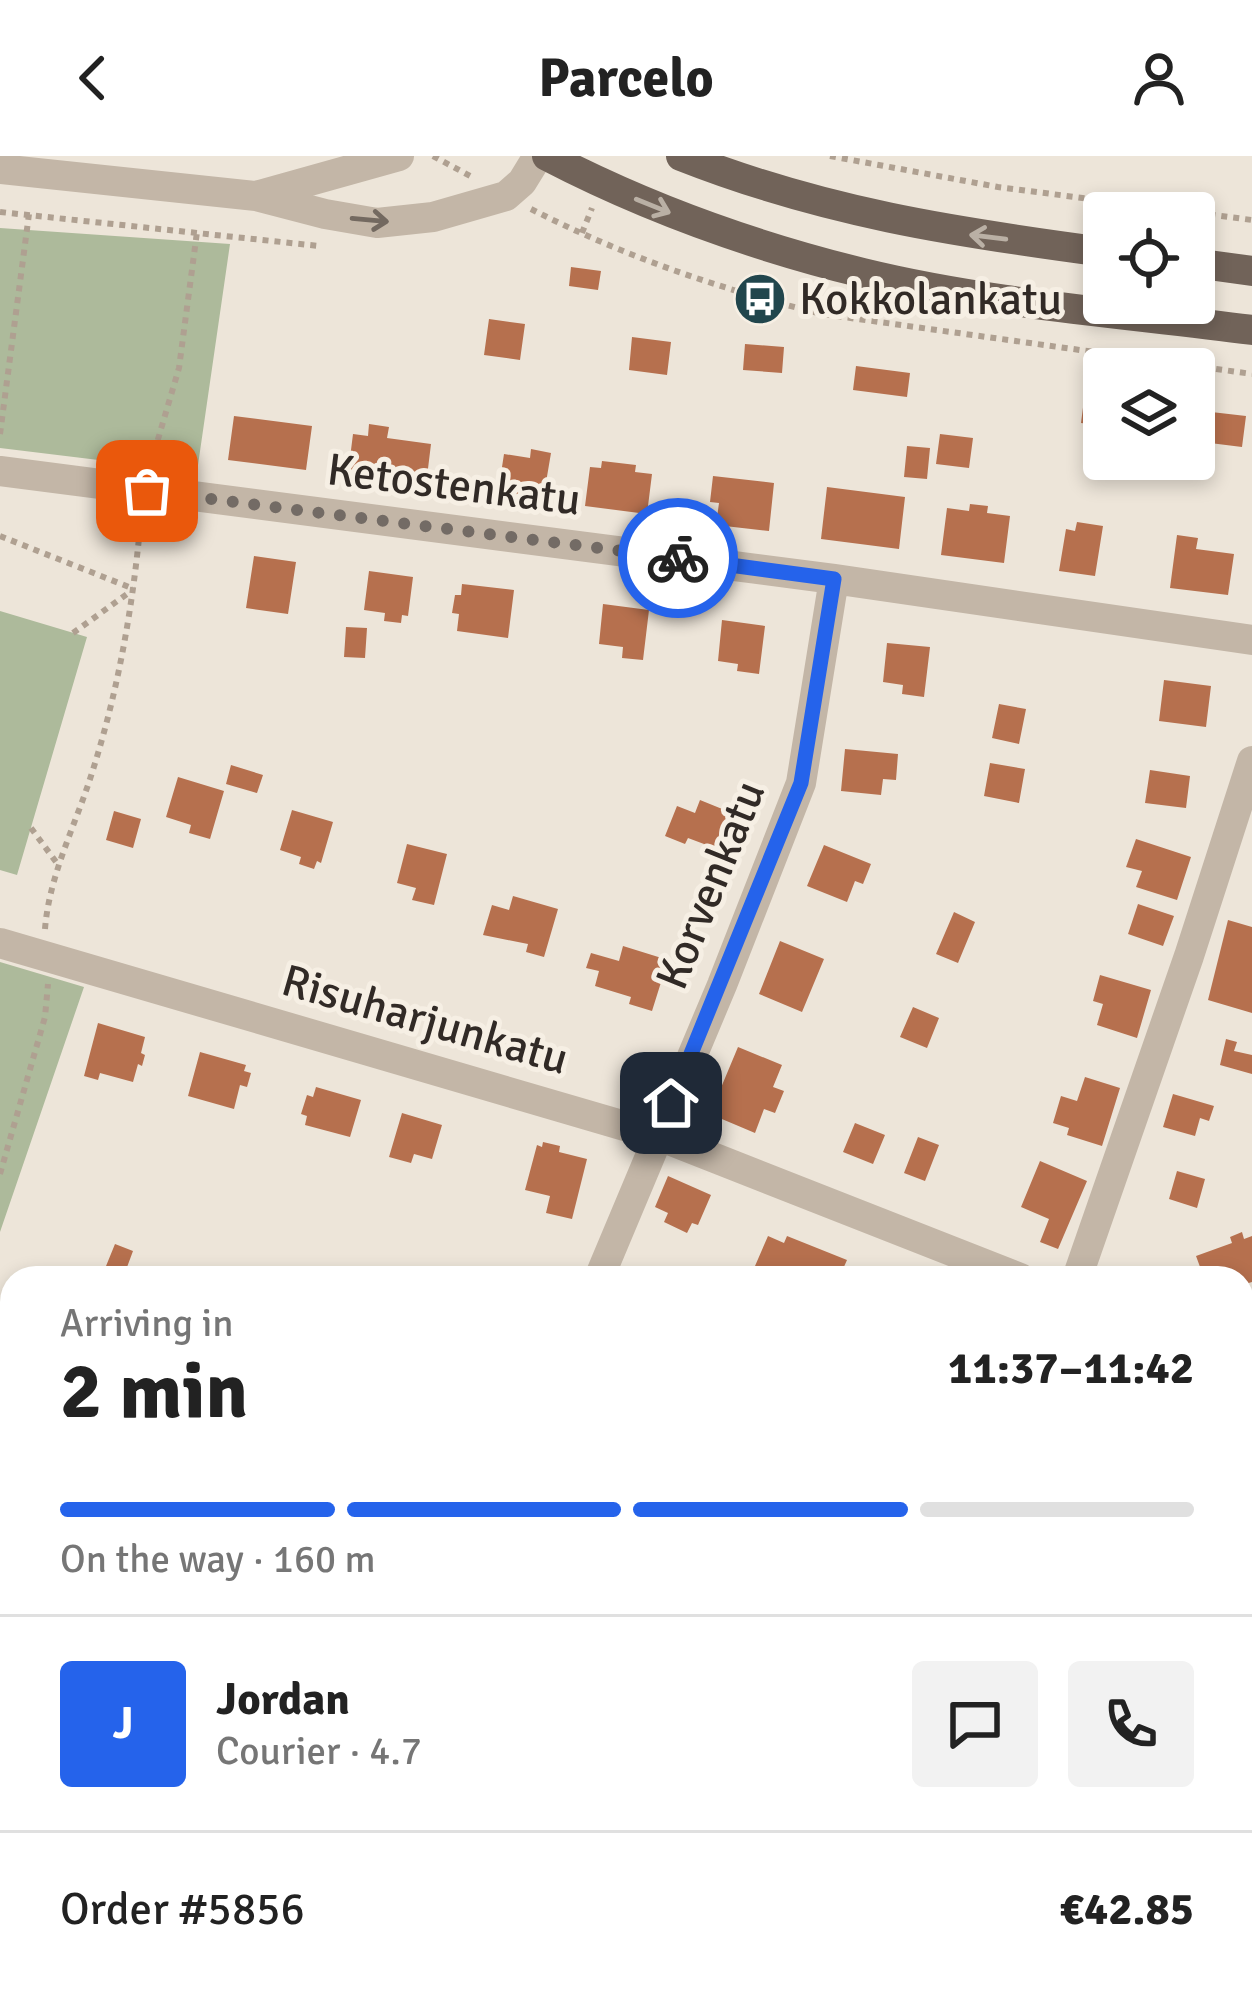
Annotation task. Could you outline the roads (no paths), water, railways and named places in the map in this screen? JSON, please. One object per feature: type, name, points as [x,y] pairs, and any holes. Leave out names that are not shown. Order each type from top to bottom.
[{"type":"main road","points":[[543,156],[679,217],[864,273],[960,292],[1252,330]]},
{"type":"main road","points":[[680,156],[833,208],[900,223],[1083,249]]},
{"type":"main road","points":[[1215,266],[1252,271]]},
{"type":"street","points":[[256,196],[399,156]]},
{"type":"street","points":[[0,169],[256,196],[377,223],[476,208],[506,196],[543,156]]},
{"type":"street","name":"Ketostenkatu","points":[[0,471],[834,579],[1252,640]]},
{"type":"street","name":"Korvenkatu","points":[[603,1266],[801,783],[834,579]]},
{"type":"street","points":[[1081,1266],[1252,760]]},
{"type":"street","name":"Risuharjunkatu","points":[[0,943],[659,1136],[989,1266]]},
{"type":"place","name":"Kokkolankatu","points":[[760,299]]}]
